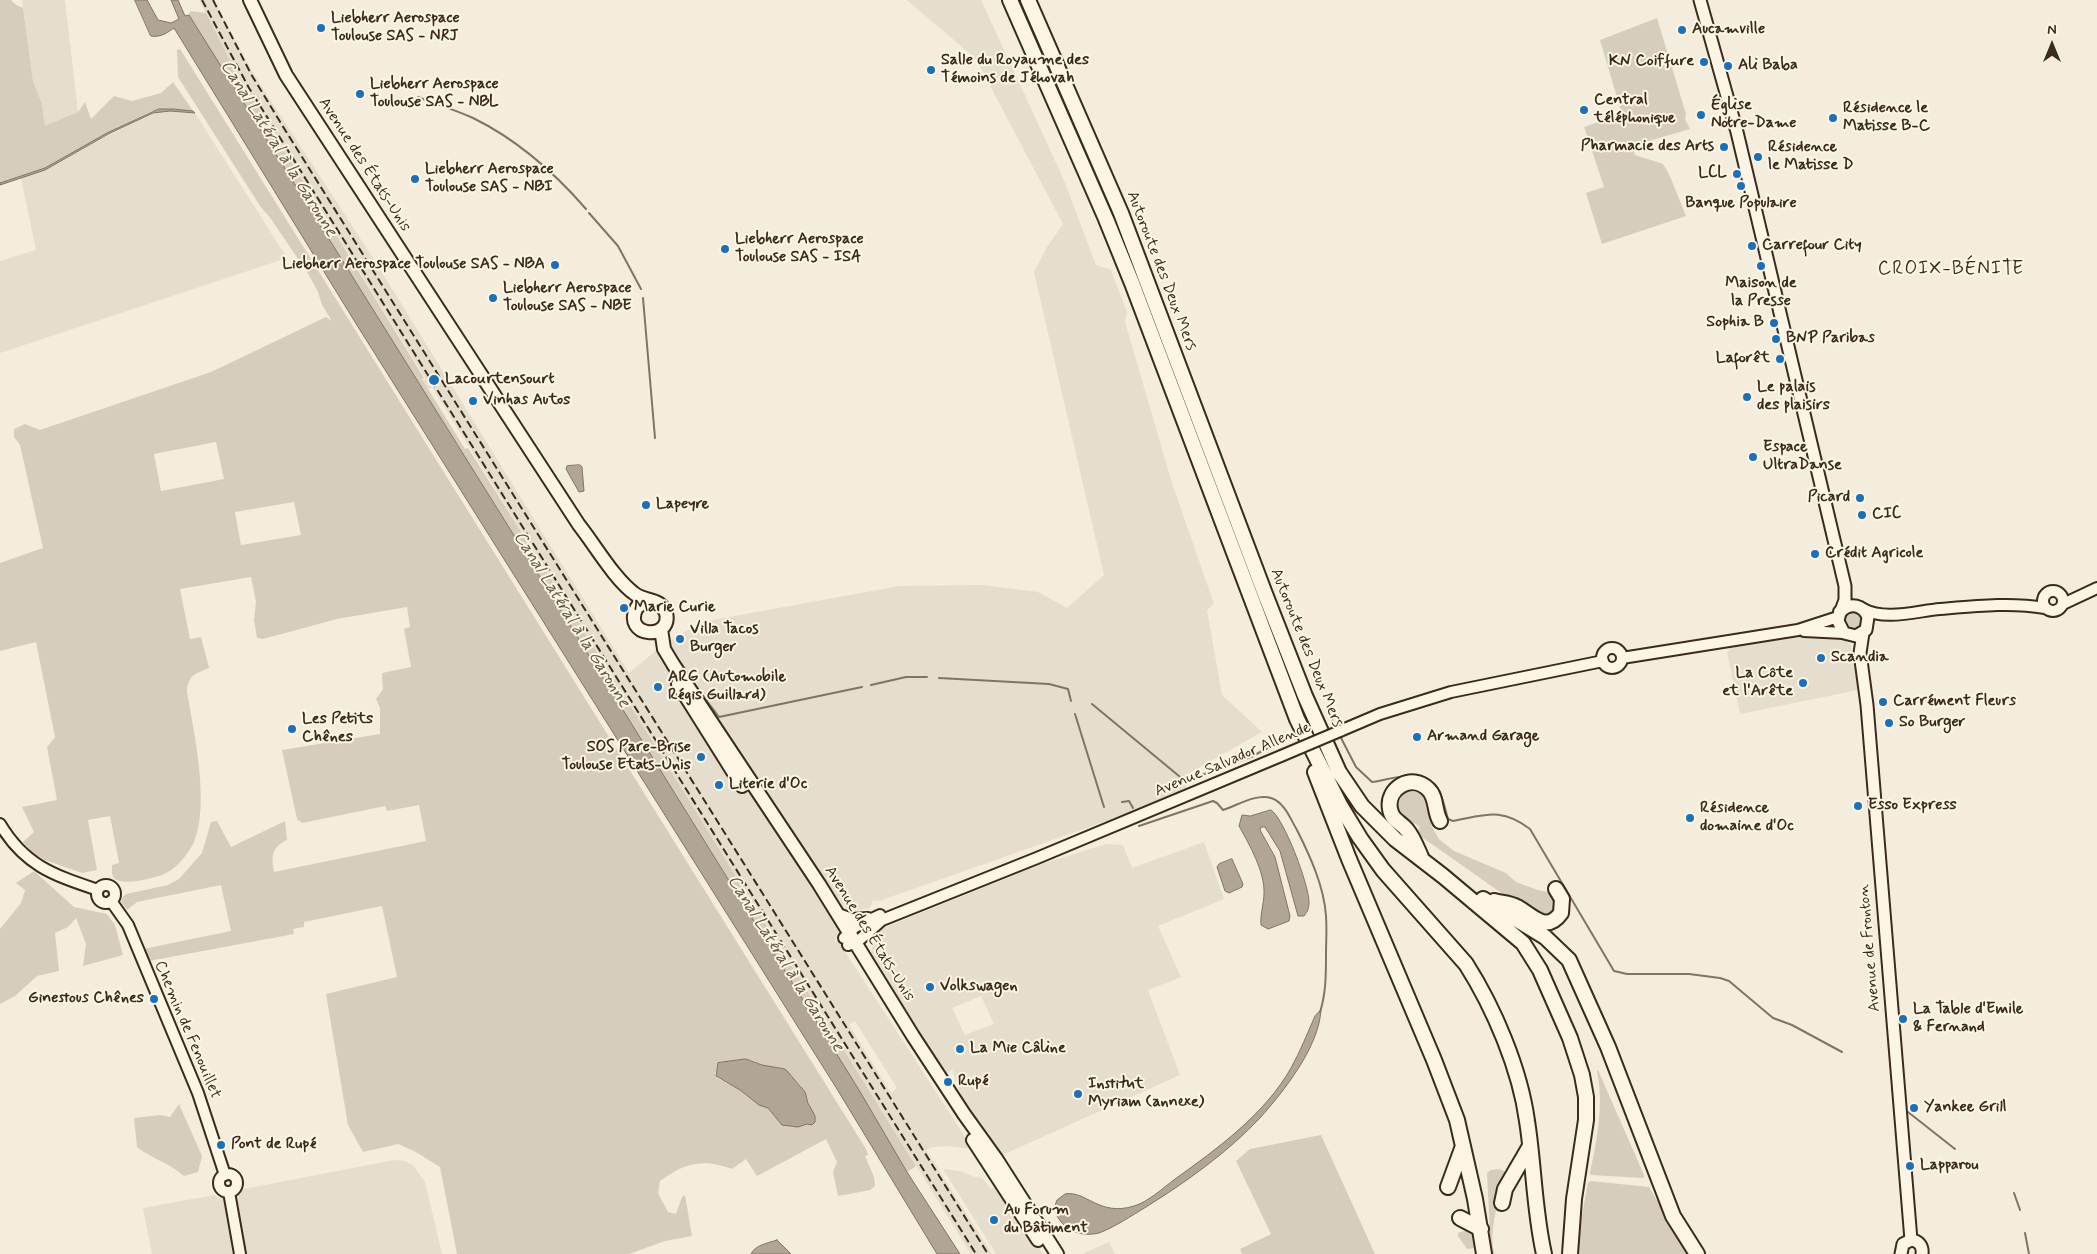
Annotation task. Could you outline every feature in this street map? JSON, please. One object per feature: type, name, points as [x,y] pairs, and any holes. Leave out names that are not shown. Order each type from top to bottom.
[{"type":"highway","name":"Autoroute des Deux Mers","points":[[1010,0],[1132,283],[1297,719],[1340,805],[1360,838],[1383,870],[1448,941],[1477,981],[1514,1066],[1522,1089],[1536,1211],[1544,1254]]},
{"type":"highway","name":"Autoroute des Deux Mers","points":[[1028,0],[1121,213],[1265,594],[1327,747],[1346,783],[1362,806],[1395,839],[1515,934],[1540,970],[1577,1057],[1586,1097],[1586,1120],[1574,1199],[1570,1254]]},
{"type":"highway","points":[[1297,719],[1315,773],[1349,859],[1434,1060],[1457,1120],[1481,1229],[1484,1254]]},
{"type":"highway","points":[[1422,860],[1406,829],[1392,816],[1389,802],[1393,792],[1408,782],[1425,786],[1432,793],[1436,813],[1440,821]]},
{"type":"highway","points":[[1443,876],[1545,937],[1569,960],[1608,1047],[1673,1216],[1697,1254]]},
{"type":"highway","points":[[1482,898],[1516,906],[1538,921],[1546,922],[1557,918],[1561,913],[1562,899],[1556,889]]},
{"type":"highway","points":[[1448,1187],[1463,1145]]},
{"type":"highway","points":[[1502,1204],[1505,1189],[1530,1146]]},
{"type":"highway","points":[[1460,1218],[1481,1229]]},
{"type":"main road","points":[[1700,0],[1726,90],[1844,586],[1845,600],[1840,614],[1839,626],[1847,634],[1856,636],[1865,630],[1868,617],[1850,598],[1844,586]]},
{"type":"main road","name":"Avenue des États-Unis","points":[[252,3],[271,48],[291,83],[634,612]]},
{"type":"main road","name":"Avenue des États-Unis","points":[[579,525],[629,589],[640,597],[649,600]]},
{"type":"main road","points":[[649,600],[659,603],[665,611],[666,622],[661,629],[652,633],[642,631],[634,623],[634,612],[640,604],[649,600]]},
{"type":"main road","points":[[1840,614],[1849,606],[1861,608]]},
{"type":"main road","name":"Avenue des États-Unis","points":[[661,629],[664,649],[673,664],[838,914],[849,939],[1048,1254]]},
{"type":"main road","name":"Avenue de Fronton","points":[[1865,630],[1860,653],[1868,705],[1911,1240]]},
{"type":"main road","name":"Avenue des États-Unis","points":[[647,633],[687,701],[877,979],[1057,1254]]},
{"type":"main road","name":"Avenue de Fronton","points":[[1847,634],[1860,653]]},
{"type":"main road","points":[[1901,1254],[1903,1244],[1911,1240],[1919,1244],[1922,1248],[1922,1254]]},
{"type":"street","points":[[1861,608],[1869,612],[1887,615],[1939,609],[2025,604],[2054,611],[2060,609],[2063,604],[2082,593],[2097,588]]},
{"type":"street","points":[[2025,604],[2044,596],[2049,591],[2082,593]]},
{"type":"street","points":[[2058,591],[2063,597],[2063,604]]},
{"type":"street","points":[[2044,596],[2045,608]]},
{"type":"street","points":[[1798,630],[1840,614]]},
{"type":"street","points":[[1865,630],[1887,615]]},
{"type":"street","points":[[1798,630],[1847,634]]},
{"type":"street","name":"Avenue Salvador Allende","points":[[849,939],[882,920],[1036,858],[1380,714],[1452,692],[1603,661],[1605,652],[1611,649],[1620,652],[1622,658],[1798,630]]},
{"type":"street","name":"Chemin de Fenouillet","points":[[0,824],[18,849],[33,862],[98,890],[105,885],[113,888],[115,894],[111,901],[128,926],[198,1093],[225,1175],[233,1176],[236,1180],[236,1187],[229,1192],[240,1254]]},
{"type":"street","name":"Avenue Salvador Allende","points":[[849,939],[877,916],[1001,865],[1052,850]]},
{"type":"street","points":[[838,914],[859,919],[877,916]]},
{"type":"shaded area","points":[[0,0],[11,0],[23,8],[33,81],[42,104],[45,126],[78,112],[85,102],[91,119],[114,96],[132,101],[161,93],[173,82],[193,111],[173,109],[152,111],[107,133],[45,168],[0,183]]},
{"type":"shaded area","points":[[22,0],[65,0],[78,112],[45,127],[42,104],[33,81]]},
{"type":"shaded area","points":[[135,0],[147,0],[158,20],[171,23],[179,19],[171,0],[178,0],[185,16],[189,15],[859,1090],[907,1172],[960,1254],[937,1254],[837,1089],[355,322],[174,28],[167,33],[151,36]]},
{"type":"shaded area","points":[[199,0],[214,0],[253,73],[373,258],[629,673],[664,644],[702,622],[899,586],[983,585],[1038,592],[1067,608],[1104,575],[1034,272],[1047,247],[1063,224],[976,59],[907,0],[981,0],[1063,178],[1096,265],[1111,270],[1127,312],[1125,322],[1172,483],[1214,604],[1207,610],[1222,695],[1262,732],[1188,774],[1186,793],[879,901],[873,900],[870,908],[853,911],[834,942],[838,941],[973,1149],[947,1146],[932,1147],[926,1150],[992,1254],[971,1254],[432,387],[428,389],[423,381],[426,379],[233,67]],"holes":[[[855,1021],[897,1088],[891,1093],[849,1025]]]},
{"type":"shaded area","points":[[190,11],[206,13],[233,67],[424,378],[422,379],[465,449],[468,448],[567,604],[916,1166],[907,1172],[645,745],[202,38],[189,15]]},
{"type":"shaded area","points":[[1657,18],[1686,114],[1685,119],[1690,129],[1632,146],[1635,155],[1663,164],[1686,216],[1602,244],[1586,193],[1604,187],[1584,127],[1622,114],[1600,40]]},
{"type":"shaded area","points":[[180,49],[866,1149],[868,1155],[865,1156],[874,1177],[875,1186],[870,1190],[838,1196],[833,1172],[837,1162],[826,1139],[757,1176],[746,1159],[732,1169],[703,1163],[686,1166],[660,1181],[658,1193],[668,1212],[676,1214],[682,1197],[685,1195],[692,1236],[665,1241],[629,1254],[457,1254],[440,1167],[416,1152],[398,1144],[363,1152],[348,1125],[326,994],[397,977],[382,906],[304,922],[304,927],[293,929],[294,934],[149,961],[143,949],[231,931],[221,885],[137,902],[127,910],[121,902],[126,894],[168,885],[179,879],[202,853],[211,822],[217,821],[231,847],[285,821],[287,840],[278,846],[274,853],[274,872],[426,841],[419,805],[387,811],[385,806],[302,823],[297,819],[282,750],[380,734],[380,708],[376,699],[383,689],[382,673],[411,667],[404,629],[410,627],[407,607],[337,619],[263,639],[257,638],[254,620],[256,602],[251,577],[180,589],[190,639],[201,637],[209,668],[193,676],[189,682],[187,692],[197,747],[201,788],[199,826],[189,851],[178,864],[166,873],[148,879],[125,882],[115,879],[112,874],[112,865],[119,863],[110,816],[88,820],[97,870],[82,873],[45,860],[33,853],[23,842],[34,832],[22,807],[57,800],[47,747],[55,737],[36,642],[0,651],[0,563],[43,548],[20,445],[14,437],[14,429],[25,424],[40,430],[211,372],[326,317],[332,321],[322,305],[309,275],[260,206],[178,77],[177,50]],"holes":[[[216,442],[224,479],[161,491],[154,454]],[[294,502],[301,535],[241,545],[235,512]],[[751,1060],[762,1065],[785,1069],[800,1085],[810,1105],[807,1124],[798,1127],[782,1125],[768,1108],[717,1078],[715,1073],[717,1069]]]},
{"type":"shaded area","points":[[159,109],[193,111],[195,113],[170,111],[153,113],[110,133],[45,170],[0,185],[0,183],[45,168],[107,133]]},
{"type":"shaded area","points":[[158,112],[195,113],[287,258],[0,353],[0,261],[36,250],[21,178],[45,170],[110,133],[142,118]]},
{"type":"shaded area","points":[[580,465],[582,467],[584,491],[579,492],[566,469],[567,466]]},
{"type":"shaded area","points":[[1853,612],[1859,615],[1862,621],[1859,627],[1853,630],[1847,627],[1844,621],[1847,615]]},
{"type":"shaded area","points":[[1802,634],[1841,637],[1851,645],[1858,690],[1740,714],[1727,652],[1733,645]]},
{"type":"shaded area","points":[[1403,788],[1425,790],[1432,810],[1431,825],[1439,839],[1454,851],[1506,873],[1516,882],[1553,893],[1551,899],[1556,902],[1557,914],[1537,918],[1416,833],[1420,827],[1414,823],[1411,828],[1397,810],[1394,810],[1393,805]]},
{"type":"shaded area","points":[[1271,810],[1289,838],[1305,882],[1309,904],[1304,916],[1298,916],[1280,851],[1265,827],[1261,827],[1260,830],[1275,857],[1290,916],[1289,921],[1268,929],[1261,925],[1264,893],[1262,876],[1256,858],[1239,826],[1242,815],[1250,816]]},
{"type":"shaded area","points":[[1204,842],[1224,899],[1158,926],[1181,977],[1148,990],[1180,1075],[1000,1156],[961,1095],[952,1069],[947,1075],[871,955],[873,942],[881,929],[1042,864],[1106,844],[1123,845],[1132,868]],"holes":[[[981,996],[994,1024],[965,1035],[952,1008]]]},
{"type":"shaded area","points":[[1232,859],[1243,884],[1242,887],[1229,893],[1225,891],[1217,867],[1219,864]]},
{"type":"shaded area","points":[[34,871],[74,907],[107,914],[115,925],[123,955],[83,966],[86,944],[76,918],[68,927],[55,933],[59,971],[37,976],[15,996],[0,1004],[0,929],[21,903],[25,890],[16,883]]},
{"type":"shaded area","points":[[1321,1010],[1314,1039],[1299,1068],[1260,1118],[1220,1155],[1161,1197],[1105,1231],[1092,1234],[1077,1233],[1060,1221],[1054,1208],[1057,1200],[1065,1194],[1080,1196],[1111,1208],[1134,1206],[1155,1194],[1223,1143],[1268,1101],[1280,1085],[1291,1068],[1315,1016]]},
{"type":"shaded area","points":[[746,1059],[762,1065],[785,1069],[805,1092],[815,1116],[815,1122],[812,1125],[807,1124],[798,1127],[782,1125],[768,1108],[759,1105],[740,1090],[716,1076],[718,1063]]},
{"type":"shaded area","points":[[1598,1070],[1644,1178],[1591,1175],[1590,1173],[1600,1110]]},
{"type":"shaded area","points":[[179,1104],[202,1156],[198,1172],[184,1176],[137,1147],[134,1118],[160,1115],[170,1117]]},
{"type":"shaded area","points":[[1321,1135],[1375,1254],[1242,1254],[1240,1249],[1271,1234],[1236,1161],[1250,1149]]},
{"type":"shaded area","points":[[394,1160],[404,1161],[413,1165],[425,1182],[442,1254],[152,1254],[143,1208],[214,1195],[219,1198],[240,1194],[244,1189]]},
{"type":"shaded area","points":[[943,1169],[960,1171],[982,1178],[991,1189],[996,1187],[1043,1254],[996,1254]]},
{"type":"shaded area","points":[[1499,1169],[1506,1174],[1493,1225],[1492,1236],[1495,1254],[1491,1254],[1487,1173],[1491,1170]]},
{"type":"shaded area","points":[[1591,1181],[1649,1187],[1689,1254],[1578,1254],[1579,1231],[1588,1183]]},
{"type":"shaded area","points":[[1464,1225],[1474,1230],[1478,1248],[1467,1249],[1458,1236],[1458,1233],[1466,1230]]},
{"type":"shaded area","points":[[777,1240],[791,1254],[751,1254],[759,1246]]},
{"type":"shaded area","points":[[1109,1242],[1115,1254],[1082,1254]]},
{"type":"waterway","points":[[418,97],[473,118],[505,136],[548,170],[586,209]]},
{"type":"waterway","points":[[589,213],[618,246],[641,289]]},
{"type":"waterway","points":[[643,298],[655,438]]},
{"type":"waterway","points":[[871,685],[906,677],[927,677]]},
{"type":"waterway","points":[[939,678],[1049,684],[1068,689],[1071,701]]},
{"type":"waterway","points":[[694,684],[719,717],[862,687]]},
{"type":"waterway","points":[[1092,704],[1185,781],[1251,757],[1288,737]]},
{"type":"waterway","points":[[1075,714],[1104,807]]},
{"type":"waterway","points":[[1332,719],[1336,727]]},
{"type":"waterway","points":[[1339,734],[1356,767],[1372,782],[1407,776],[1424,778],[1432,782],[1438,789],[1443,799],[1448,819],[1453,821],[1484,815],[1502,815],[1520,822],[1530,829],[1614,971],[1627,974],[1689,974],[1729,981],[1773,1018],[1792,1025],[1842,1052]]},
{"type":"waterway","points":[[1139,826],[1213,801],[1223,810],[1259,797],[1271,798],[1280,803],[1307,850],[1316,871],[1325,905],[1326,976],[1320,1012]]},
{"type":"waterway","points":[[1122,802],[1129,801],[1133,808]]},
{"type":"waterway","points":[[1908,1112],[1955,1149]]},
{"type":"waterway","points":[[2014,1193],[2020,1210]]},
{"type":"waterway","points":[[2025,1233],[2029,1254]]},
{"type":"railway","points":[[202,0],[249,88],[976,1254]]},
{"type":"railway","points":[[213,0],[251,74],[282,125],[988,1254]]},
{"type":"place","name":"Liebherr Aerospace Toulouse SAS - NRJ","points":[[321,28]]},
{"type":"place","name":"Aucamville","points":[[1682,30]]},
{"type":"place","name":"KN Coiffure","points":[[1704,62]]},
{"type":"place","name":"Ali Baba","points":[[1728,66]]},
{"type":"place","name":"Salle du Royaume des Témoins de Jéhovah","points":[[931,70]]},
{"type":"place","name":"Liebherr Aerospace Toulouse SAS - NBL","points":[[360,94]]},
{"type":"place","name":"Central téléphonique","points":[[1584,110]]},
{"type":"place","name":"Église Notre-Dame","points":[[1701,115]]},
{"type":"place","name":"Résidence le Matisse B-C","points":[[1833,118]]},
{"type":"place","name":"Pharmacie des Arts","points":[[1724,147]]},
{"type":"place","name":"Résidence le Matisse D","points":[[1758,157]]},
{"type":"place","name":"LCL","points":[[1737,174]]},
{"type":"place","name":"Liebherr Aerospace Toulouse SAS - NBI","points":[[415,179]]},
{"type":"place","name":"Banque Populaire","points":[[1741,186]]},
{"type":"place","name":"Carrefour City","points":[[1752,246]]},
{"type":"place","name":"Liebherr Aerospace Toulouse SAS - ISA","points":[[725,249]]},
{"type":"place","name":"Liebherr Aerospace Toulouse SAS - NBA","points":[[555,265]]},
{"type":"place","name":"Maison de la Presse","points":[[1761,266]]},
{"type":"place","name":"Liebherr Aerospace Toulouse SAS - NBE","points":[[493,298]]},
{"type":"place","name":"Sophia B","points":[[1774,323]]},
{"type":"place","name":"BNP Paribas","points":[[1776,339]]},
{"type":"place","name":"Laforêt","points":[[1780,359]]},
{"type":"place","name":"Lacourtensourt","points":[[434,380]]},
{"type":"place","name":"Le palais des plaisirs","points":[[1747,397]]},
{"type":"place","name":"Vinhas Autos","points":[[473,401]]},
{"type":"place","name":"Espace UltraDanse","points":[[1753,457]]},
{"type":"place","name":"Picard","points":[[1860,498]]},
{"type":"place","name":"Lapeyre","points":[[646,505]]},
{"type":"place","name":"CIC","points":[[1862,515]]},
{"type":"place","name":"Crédit Agricole","points":[[1815,554]]},
{"type":"place","name":"Marie Curie","points":[[624,608]]},
{"type":"place","name":"Villa Tacos Burger","points":[[680,639]]},
{"type":"place","name":"Scandia","points":[[1821,658]]},
{"type":"place","name":"La Côte et l'Arête","points":[[1803,683]]},
{"type":"place","name":"ARG (Automobile Régis Guillard)","points":[[658,687]]},
{"type":"place","name":"Carrément Fleurs","points":[[1883,702]]},
{"type":"place","name":"So Burger","points":[[1889,723]]},
{"type":"place","name":"Les Petits Chênes","points":[[292,729]]},
{"type":"place","name":"Armand Garage","points":[[1417,737]]},
{"type":"place","name":"SOS Pare-Brise Toulouse Etats-Unis","points":[[701,757]]},
{"type":"place","name":"Literie d'Oc","points":[[719,785]]},
{"type":"place","name":"Esso Express","points":[[1858,806]]},
{"type":"place","name":"Résidence domaine d'Oc","points":[[1690,818]]},
{"type":"place","name":"Volkswagen","points":[[930,987]]},
{"type":"place","name":"Ginestous Chênes","points":[[154,999]]},
{"type":"place","name":"La Table d'Emile & Fernand","points":[[1903,1019]]},
{"type":"place","name":"La Mie Câline","points":[[960,1049]]},
{"type":"place","name":"Rupé","points":[[948,1082]]},
{"type":"place","name":"Institut Myriam (annexe)","points":[[1078,1094]]},
{"type":"place","name":"Yankee Grill","points":[[1914,1108]]},
{"type":"place","name":"Pont de Rupé","points":[[221,1145]]},
{"type":"place","name":"Lapparou","points":[[1910,1166]]},
{"type":"place","name":"Au Forum du Bâtiment","points":[[994,1220]]},
{"type":"district","name":"CROIX-BÉNITE","points":[[1951,270]]},
{"type":"water label","name":"Canal Latéral à la Garonne","points":[[278,149]]},
{"type":"water label","name":"Canal Latéral à la Garonne","points":[[571,620]]},
{"type":"water label","name":"Canal Latéral à la Garonne","points":[[785,964]]}]
